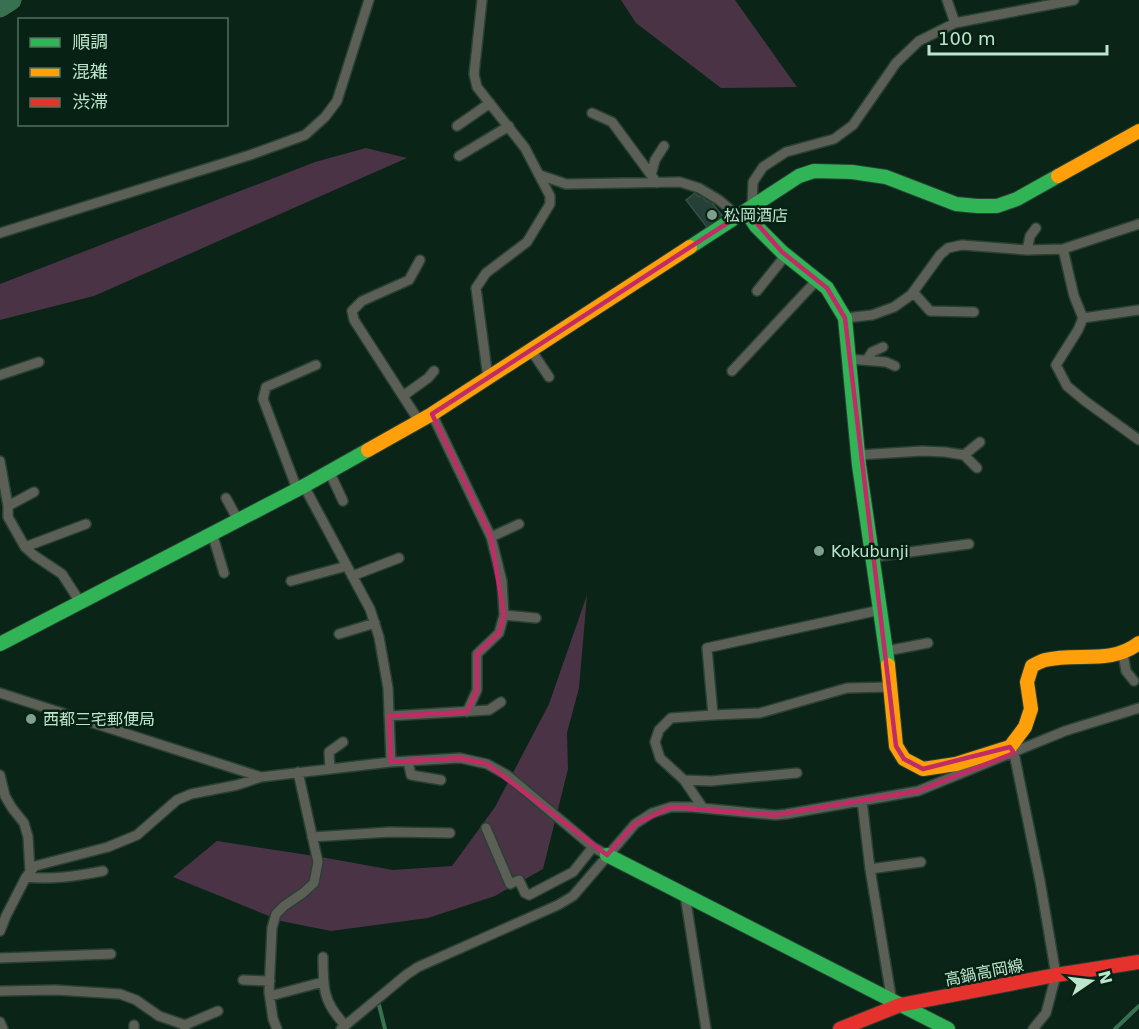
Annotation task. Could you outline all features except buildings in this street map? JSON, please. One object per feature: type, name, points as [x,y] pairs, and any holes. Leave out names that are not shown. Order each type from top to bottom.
[{"type":"street","points":[[0,232],[250,155],[305,135],[325,117],[337,101],[369,0]]},
{"type":"street","points":[[482,0],[474,74],[477,87],[525,148],[550,196],[550,204],[527,242],[486,273],[476,288],[488,378]]},
{"type":"street","points":[[947,0],[955,23]]},
{"type":"street","points":[[745,211],[753,182],[763,167],[786,152],[834,139],[853,125],[896,63],[919,41],[955,23],[1074,0]]},
{"type":"street","points":[[457,126],[490,103]]},
{"type":"street","points":[[592,113],[612,122],[654,179]]},
{"type":"street","points":[[459,156],[508,126]]},
{"type":"street","points":[[0,644],[300,487],[432,414],[800,176],[814,171],[852,172],[886,177],[956,204],[997,206],[1017,199],[1139,131]]},
{"type":"street","points":[[654,179],[655,160],[664,146]]},
{"type":"street","points":[[540,175],[566,184],[654,179],[680,182],[699,188],[745,211],[756,226],[786,255],[827,288],[845,318],[858,455],[886,651],[896,746],[904,759],[922,769],[956,764],[1012,750]]},
{"type":"street","points":[[845,318],[872,315],[894,307],[911,296],[940,255],[948,248],[962,244],[1027,250],[1063,249],[1139,224]]},
{"type":"street","points":[[1027,250],[1030,236],[1036,228]]},
{"type":"street","points":[[1063,249],[1074,296],[1083,318],[1056,365],[1067,386],[1139,440]]},
{"type":"street","points":[[757,291],[786,255]]},
{"type":"street","points":[[419,421],[354,320],[352,310],[362,301],[409,280],[420,260]]},
{"type":"street","points":[[732,371],[817,280]]},
{"type":"street","points":[[914,292],[930,311],[974,312]]},
{"type":"street","points":[[1083,318],[1139,310]]},
{"type":"street","points":[[867,360],[872,352],[883,347]]},
{"type":"street","points":[[531,350],[549,377]]},
{"type":"street","points":[[849,359],[886,362],[895,366]]},
{"type":"street","points":[[0,375],[39,362]]},
{"type":"street","points":[[316,365],[266,387],[263,399],[300,487],[347,566],[375,622],[388,688],[391,762]]},
{"type":"street","points":[[403,396],[434,371]]},
{"type":"street","points":[[432,414],[491,537],[502,580],[504,615],[499,633],[477,654],[477,690],[467,712]]},
{"type":"street","points":[[964,455],[980,442]]},
{"type":"street","points":[[858,455],[922,451],[964,455],[977,468]]},
{"type":"street","points":[[0,461],[8,518],[25,547],[62,574],[80,602]]},
{"type":"street","points":[[329,471],[344,501]]},
{"type":"street","points":[[8,506],[34,492]]},
{"type":"street","points":[[226,498],[238,520]]},
{"type":"street","points":[[25,547],[86,524]]},
{"type":"street","points":[[491,537],[519,524]]},
{"type":"street","points":[[212,533],[224,573]]},
{"type":"street","points":[[873,557],[969,544]]},
{"type":"street","points":[[352,576],[399,558]]},
{"type":"street","points":[[291,581],[347,566]]},
{"type":"street","points":[[713,715],[707,648],[880,610]]},
{"type":"street","points":[[504,615],[536,618]]},
{"type":"street","points":[[339,634],[375,622]]},
{"type":"street","points":[[886,651],[928,643]]},
{"type":"street","points":[[1033,1029],[1046,1013],[1056,975],[1040,881],[1012,750],[1025,727],[1031,709],[1027,682],[1032,666],[1044,660],[1120,655],[1135,648],[1139,643]]},
{"type":"street","points":[[1123,654],[1126,671],[1134,681]]},
{"type":"street","points":[[703,808],[684,780],[660,758],[655,742],[659,730],[671,718],[760,713],[847,688],[890,687]]},
{"type":"street","points":[[0,693],[261,777]]},
{"type":"street","points":[[389,716],[489,710],[501,702]]},
{"type":"street","points":[[323,957],[323,982],[327,1002],[343,1027],[412,971],[558,905],[573,896],[635,824],[652,813],[671,807],[775,815],[918,791],[1012,750],[1139,708]]},
{"type":"street","points":[[330,769],[329,752],[343,742]]},
{"type":"street","points":[[0,931],[28,874],[35,866],[108,847],[136,835],[177,800],[191,794],[237,785],[261,777],[298,772],[391,762],[460,758],[487,764],[507,775],[592,846],[607,855],[948,1029]]},
{"type":"street","points":[[408,761],[411,775],[441,780]]},
{"type":"street","points":[[277,1029],[273,1019],[270,996],[272,928],[276,914],[314,883],[318,862],[298,772]]},
{"type":"street","points":[[684,780],[711,781],[797,773]]},
{"type":"street","points":[[0,774],[5,796],[24,823],[28,837],[28,874]]},
{"type":"street","points":[[862,801],[870,869],[896,1003]]},
{"type":"street","points":[[486,828],[510,884],[519,880],[525,893],[529,895],[573,872],[592,846]]},
{"type":"street","points":[[312,837],[390,832],[450,833]]},
{"type":"street","points":[[870,869],[921,862]]},
{"type":"street","points":[[28,874],[45,879],[103,871]]},
{"type":"street","points":[[685,895],[706,1029]]},
{"type":"street","points":[[0,958],[111,954]]},
{"type":"street","name":"高鍋高岡線","points":[[840,1029],[896,1003],[1139,962]]},
{"type":"street","points":[[243,980],[270,981]]},
{"type":"street","points":[[270,996],[323,982]]},
{"type":"street","points":[[0,991],[56,990],[120,994],[136,1000],[159,1016],[185,1027],[218,1011]]},
{"type":"street","points":[[0,1022],[3,1029]]},
{"type":"highlighted area","points":[[746,211],[782,252],[827,288],[845,318],[896,746],[904,759],[923,769],[1010,747],[1014,753],[918,791],[775,815],[671,807],[635,824],[607,855],[487,764],[460,758],[391,762],[389,716],[467,712],[477,690],[477,654],[499,633],[504,615],[491,537],[432,414]]},
{"type":"shaded area","points":[[621,0],[735,0],[797,87],[721,88],[636,23]]},
{"type":"shaded area","points":[[366,148],[407,158],[94,296],[0,320],[0,284],[315,162]]},
{"type":"shaded area","points":[[587,595],[579,688],[567,733],[568,769],[543,869],[495,896],[428,918],[331,931],[281,921],[173,877],[217,841],[393,870],[452,866],[495,807],[549,704]]},
{"type":"waterway","points":[[0,7],[11,0]]},
{"type":"waterway","points":[[379,1005],[385,1029]]},
{"type":"waterway","points":[[1115,1029],[1139,1006]]},
{"type":"traffic: fast","points":[[690,247],[799,176],[814,171],[852,172],[886,177],[956,204],[977,206],[997,206],[1017,199],[1058,176]]},
{"type":"traffic: fast","points":[[746,211],[756,226],[782,252],[827,288],[845,318],[859,465],[888,665]]},
{"type":"traffic: fast","points":[[0,644],[304,486],[368,450]]},
{"type":"traffic: fast","points":[[607,855],[948,1029]]},
{"type":"traffic: slow","points":[[1058,176],[1139,131]]},
{"type":"traffic: slow","points":[[368,450],[432,414],[690,247]]},
{"type":"traffic: slow","points":[[888,665],[896,746],[904,759],[923,769],[956,764],[1010,747],[1025,727],[1031,709],[1027,682],[1032,666],[1043,660],[1057,658],[1117,654],[1139,643]]},
{"type":"traffic: jam","points":[[840,1029],[900,1005],[1056,975],[1139,962]]},
{"type":"place","name":"松岡酒店","points":[[712,215]]},
{"type":"place","name":"Kokubunji","points":[[819,551]]},
{"type":"place","name":"西都三宅郵便局","points":[[31,719]]}]
